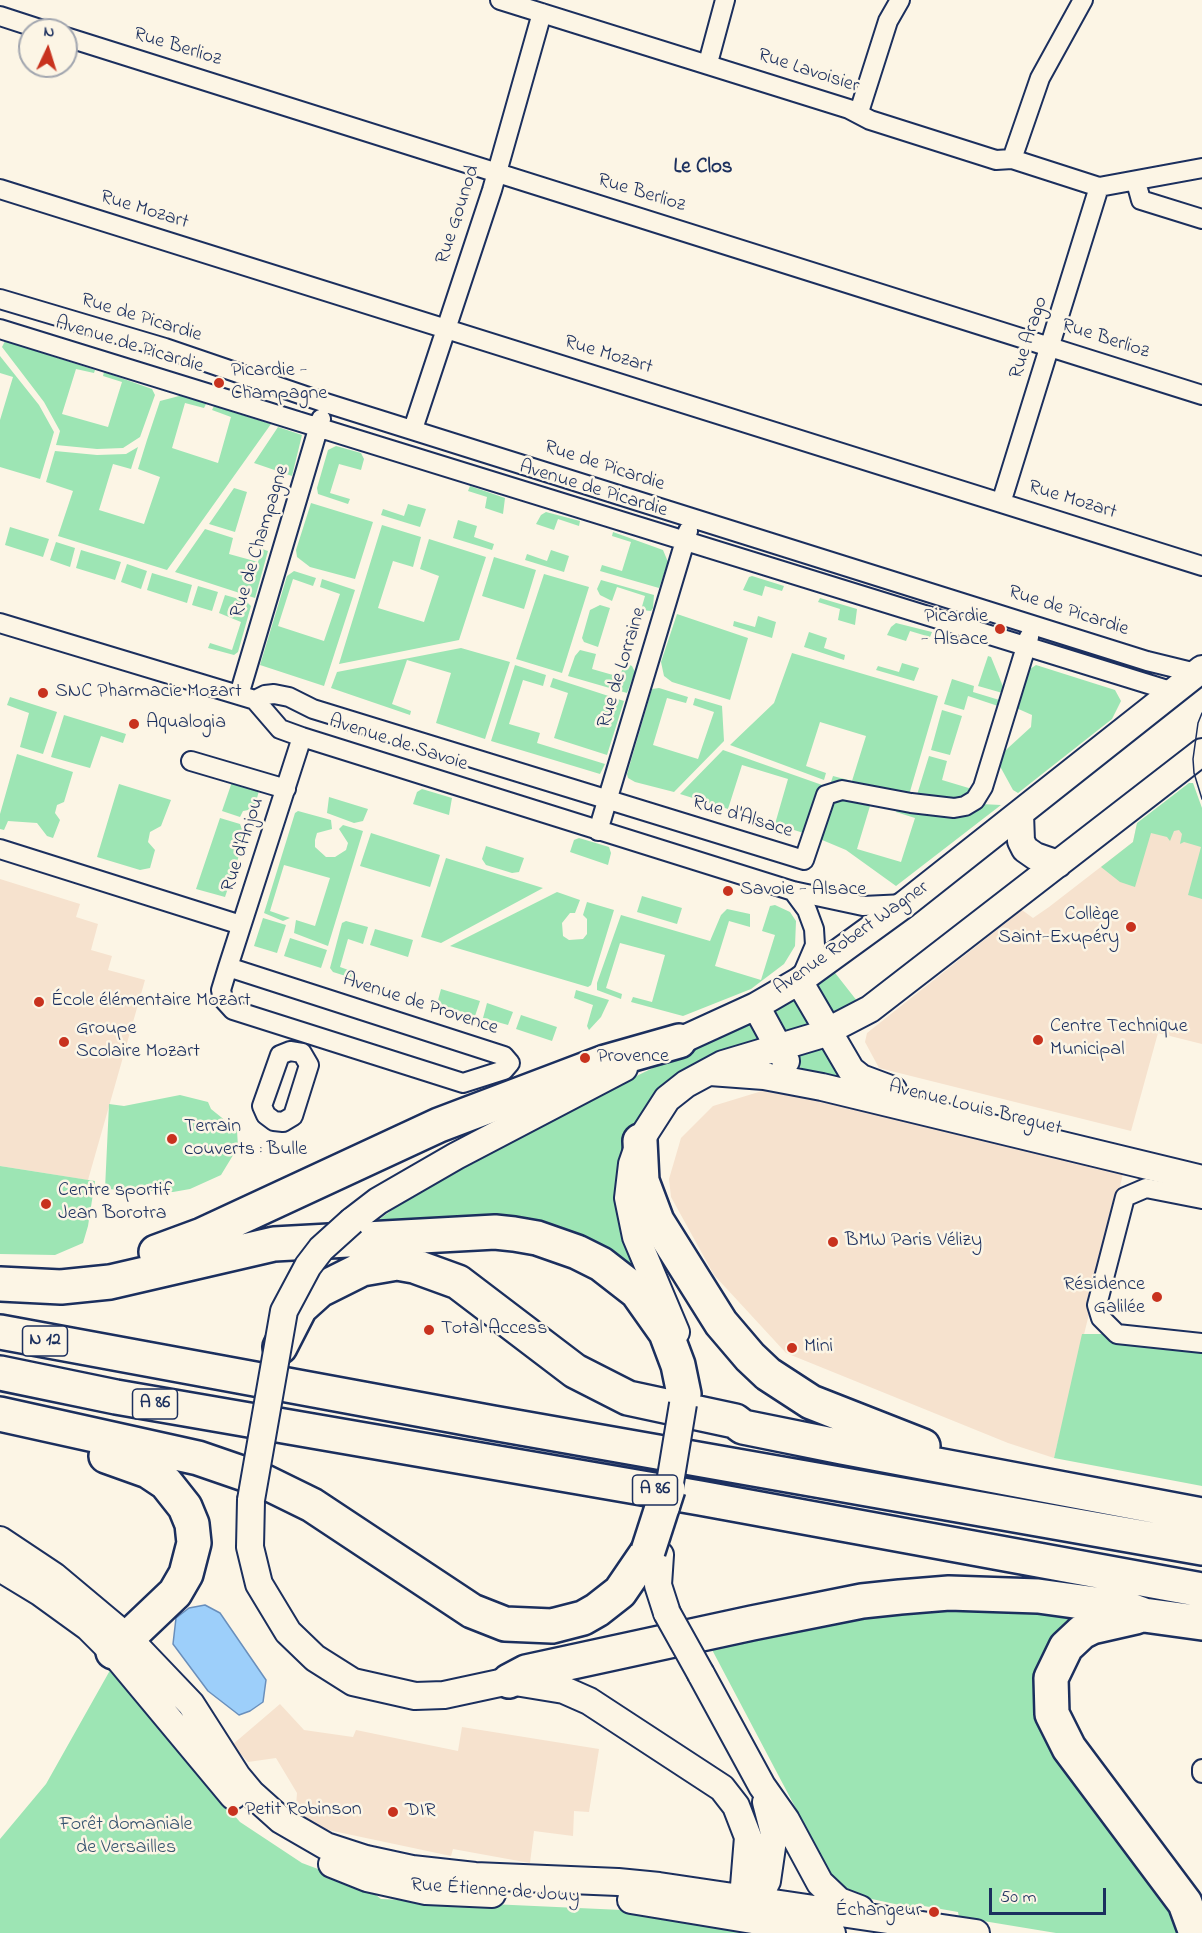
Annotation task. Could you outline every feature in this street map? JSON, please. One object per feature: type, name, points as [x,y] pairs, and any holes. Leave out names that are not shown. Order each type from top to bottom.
[{"type":"highway","points":[[0,1268],[73,1267],[162,1251],[439,1125],[605,1062],[679,1041]]},
{"type":"highway","points":[[640,1142],[642,1181],[657,1221],[722,1323],[768,1374],[789,1390],[842,1416],[986,1466],[1006,1476]]},
{"type":"highway","points":[[0,1284],[62,1287],[110,1282],[274,1244],[495,1232],[514,1234],[537,1238],[577,1252],[601,1264],[637,1292],[666,1333],[678,1365],[684,1399]]},
{"type":"highway","points":[[275,1360],[293,1319],[320,1290],[345,1276],[379,1265],[397,1263],[425,1269],[458,1282],[575,1371],[628,1398],[735,1421],[743,1427],[1202,1515]]},
{"type":"highway","points":[[0,1309],[72,1330],[90,1348]]},
{"type":"highway","name":"N 12","points":[[0,1332],[90,1348]]},
{"type":"highway","name":"A 86","points":[[90,1348],[493,1423],[1202,1548]]},
{"type":"highway","name":"A 86","points":[[0,1373],[127,1399],[712,1500],[1202,1590]]},
{"type":"highway","points":[[9,1417],[198,1458],[282,1488],[312,1504],[472,1611],[505,1624],[520,1627],[552,1626],[582,1618],[597,1611],[620,1592],[654,1553],[668,1489]]},
{"type":"highway","points":[[9,1417],[35,1433],[148,1471],[166,1483],[185,1508],[192,1524],[194,1543],[186,1574],[175,1593],[121,1645]]},
{"type":"highway","points":[[509,1682],[526,1672],[833,1606],[900,1597],[949,1593],[1038,1596],[1125,1608],[1144,1615],[1202,1623]]},
{"type":"highway","points":[[1144,1615],[1105,1622],[1082,1632],[1074,1639],[1054,1667],[1050,1703],[1057,1725],[1069,1748],[1185,1903],[1196,1933]]},
{"type":"main road","name":"Avenue Robert Wagner","points":[[749,1899],[744,1886],[748,1837],[736,1806],[722,1788],[583,1698],[550,1687],[509,1682],[444,1695],[414,1696],[353,1682],[332,1671],[315,1658],[288,1632],[259,1584],[250,1547],[251,1500],[278,1330],[290,1296],[321,1249],[378,1201],[456,1156],[679,1041],[756,1006],[799,981],[905,904],[1199,671]]},
{"type":"main road","points":[[668,1489],[684,1399],[679,1342],[636,1237],[630,1211],[629,1181],[640,1142],[667,1099],[706,1072],[741,1057],[779,1048],[828,1032],[870,1009],[1202,752]]},
{"type":"main road","points":[[1020,814],[1021,841],[1025,849],[1035,856],[1058,864]]},
{"type":"main road","points":[[985,841],[1005,848],[1016,858],[1021,868],[1024,891]]},
{"type":"main road","name":"Avenue Louis Breguet","points":[[799,981],[851,1070],[861,1078],[898,1091],[1202,1163]]},
{"type":"main road","points":[[756,1006],[791,1068],[822,1087]]},
{"type":"main road","points":[[853,1019],[854,1045],[861,1078]]},
{"type":"main road","name":"Avenue Louis Breguet","points":[[706,1072],[764,1076],[822,1087],[1202,1179]]},
{"type":"main road","points":[[0,1540],[54,1576],[121,1645],[191,1704],[237,1776],[252,1794],[281,1820],[326,1846],[366,1859],[412,1869],[475,1876],[618,1882],[976,1933]]},
{"type":"main road","points":[[654,1553],[658,1585],[667,1613],[762,1786],[786,1820],[820,1883],[839,1901],[876,1912],[885,1919]]},
{"type":"main road","points":[[0,1568],[41,1593],[88,1627],[121,1645]]},
{"type":"main road","name":"Rue Étienne de Jouy","points":[[121,1645],[157,1702],[243,1807],[314,1857],[356,1874],[426,1891],[639,1900],[832,1933]]},
{"type":"main road","points":[[723,1915],[763,1889],[767,1881],[773,1845],[772,1821],[762,1786]]},
{"type":"main road","points":[[749,1899],[767,1923]]},
{"type":"street","name":"Rue Lavoisier","points":[[500,0],[708,63],[859,112],[870,120],[996,160],[1012,159],[1099,187]]},
{"type":"street","points":[[708,63],[725,0]]},
{"type":"street","points":[[859,112],[888,21],[900,0]]},
{"type":"street","points":[[1012,159],[1040,78],[1083,0]]},
{"type":"street","name":"Rue Gounod","points":[[413,429],[444,328],[497,173],[542,13]]},
{"type":"street","points":[[0,16],[18,22]]},
{"type":"street","name":"Rue Berlioz","points":[[78,41],[1202,395]]},
{"type":"street","points":[[1099,187],[1202,168]]},
{"type":"street","points":[[1136,182],[1141,200],[1202,219]]},
{"type":"street","name":"Rue Arago","points":[[1001,503],[1099,187]]},
{"type":"street","name":"Rue Mozart","points":[[0,189],[1202,566]]},
{"type":"street","name":"Rue de Picardie","points":[[0,299],[165,348],[326,403],[1147,661],[1199,671]]},
{"type":"street","name":"Avenue de Picardie","points":[[0,329],[1174,692]]},
{"type":"street","name":"Rue de Champagne","points":[[247,698],[326,403]]},
{"type":"street","name":"Rue de Lorraine","points":[[598,831],[692,518]]},
{"type":"street","points":[[0,623],[247,698]]},
{"type":"street","name":"Rue d'Alsace","points":[[247,698],[265,694],[289,697],[313,709],[804,860],[826,795],[842,790],[911,803],[954,807],[965,806],[975,800],[983,787],[1033,624]]},
{"type":"street","name":"Avenue de Savoie","points":[[247,698],[280,729],[598,831],[793,891],[863,906],[905,904]]},
{"type":"street","name":"Rue d'Alsace","points":[[269,717],[283,707],[313,709]]},
{"type":"street","name":"Rue d'Anjou","points":[[228,967],[303,737]]},
{"type":"street","points":[[191,761],[286,789]]},
{"type":"street","points":[[0,849],[241,925]]},
{"type":"street","points":[[793,891],[807,910],[814,929],[815,945],[799,981]]},
{"type":"street","name":"Avenue de Provence","points":[[228,967],[504,1056],[510,1063],[504,1070],[463,1083],[233,1010],[223,999],[221,990],[228,967]]},
{"type":"street","points":[[296,1051],[302,1032]]},
{"type":"street","points":[[1202,1199],[1146,1188],[1125,1197],[1097,1305],[1101,1318],[1117,1334],[1202,1343]]},
{"type":"shaded area","points":[[1137,823],[1202,826],[1202,1044],[1158,1033],[1131,1131],[879,1068],[865,1042],[867,1033],[1022,910],[1033,918],[1133,842]]},
{"type":"shaded area","name":"Groupe Scolaire Mozart","points":[[0,879],[80,904],[76,917],[98,924],[91,950],[112,956],[108,970],[145,980],[88,1180],[0,1166]]},
{"type":"shaded area","points":[[775,1087],[1123,1174],[1054,1458],[1008,1443],[786,1353],[714,1275],[671,1197],[669,1179],[681,1138],[713,1106]]},
{"type":"shaded area","points":[[280,1704],[304,1730],[353,1737],[356,1730],[458,1751],[462,1727],[599,1749],[589,1812],[574,1811],[573,1836],[534,1831],[530,1863],[453,1849],[451,1856],[314,1827],[295,1820],[297,1793],[276,1758],[248,1762],[232,1745]]},
{"type":"green space","points":[[5,341],[95,370],[94,373],[76,369],[62,414],[108,427],[122,382],[103,376],[104,372],[152,389],[155,395],[140,437],[123,448],[97,449],[56,445],[60,431],[44,402],[2,347]]},
{"type":"green space","points":[[0,356],[39,405],[54,432],[40,479],[0,467],[0,420],[13,377],[0,373]]},
{"type":"green space","points":[[183,395],[206,404],[204,408],[185,403],[172,448],[218,463],[231,417],[212,410],[214,406],[271,424],[167,570],[58,536],[73,491],[46,482],[55,451],[97,455],[126,454],[138,447],[131,469],[113,464],[99,510],[144,524],[160,477],[138,469],[160,401]]},
{"type":"green space","points":[[278,427],[302,435],[292,476],[254,463]]},
{"type":"green space","points":[[336,446],[361,453],[364,459],[361,470],[339,464],[330,493],[350,499],[348,504],[318,494],[317,488],[328,450]]},
{"type":"green space","points":[[470,486],[505,498],[503,514],[485,508],[487,497],[468,491]]},
{"type":"green space","points":[[234,488],[247,492],[235,532],[209,524]]},
{"type":"green space","points":[[311,503],[373,522],[355,579],[310,567],[297,557],[296,550]]},
{"type":"green space","points":[[408,504],[426,509],[420,527],[381,515],[383,509],[404,516]]},
{"type":"green space","points":[[546,512],[580,521],[579,526],[558,519],[554,530],[536,524],[541,515]]},
{"type":"green space","points":[[458,520],[477,526],[474,537],[494,544],[492,550],[453,538]]},
{"type":"green space","points":[[382,525],[421,537],[413,567],[393,561],[378,608],[424,622],[439,576],[420,569],[429,539],[486,557],[459,640],[339,664]]},
{"type":"green space","points":[[10,527],[49,539],[43,557],[5,545]]},
{"type":"green space","points":[[205,529],[233,538],[229,554],[258,562],[262,549],[268,551],[255,598],[175,572]]},
{"type":"green space","points":[[613,532],[663,550],[668,562],[659,588],[600,571],[602,565],[622,571],[631,542],[612,536]]},
{"type":"green space","points":[[56,542],[75,548],[70,567],[50,560]]},
{"type":"green space","points":[[81,550],[121,562],[115,580],[76,568]]},
{"type":"green space","points":[[551,550],[569,556],[564,572],[525,560],[527,554],[547,561]]},
{"type":"green space","points":[[494,557],[536,570],[524,609],[482,596]]},
{"type":"green space","points":[[127,564],[147,571],[141,589],[121,582]]},
{"type":"green space","points":[[294,571],[316,578],[313,586],[293,579],[278,626],[324,641],[340,594],[320,587],[322,579],[355,590],[324,686],[260,665],[287,576]]},
{"type":"green space","points":[[152,573],[192,585],[187,603],[147,590]]},
{"type":"green space","points":[[544,574],[589,587],[562,673],[516,659]]},
{"type":"green space","points":[[749,577],[784,586],[782,591],[765,586],[762,596],[743,590]]},
{"type":"green space","points":[[601,580],[654,595],[653,608],[651,611],[641,610],[645,596],[617,587],[612,601],[600,595],[597,589]]},
{"type":"green space","points":[[198,586],[218,592],[212,611],[192,605]]},
{"type":"green space","points":[[225,595],[246,601],[251,606],[238,652],[234,655],[208,648],[210,643],[232,650],[241,622],[219,613]]},
{"type":"green space","points":[[820,598],[857,609],[855,625],[838,620],[840,609],[818,602]]},
{"type":"green space","points":[[600,605],[610,608],[598,647],[584,642],[582,638],[590,610]]},
{"type":"green space","points":[[677,614],[748,638],[730,700],[672,682],[664,676],[661,662]]},
{"type":"green space","points":[[758,616],[776,622],[772,638],[733,626],[734,621],[755,627]]},
{"type":"green space","points":[[896,623],[932,632],[930,637],[910,631],[906,641],[887,635]]},
{"type":"green space","points":[[809,632],[827,638],[824,648],[845,655],[844,660],[804,647]]},
{"type":"green space","points":[[461,648],[510,662],[485,739],[436,723],[451,673],[407,660],[392,704],[411,711],[410,715],[331,688],[337,672]]},
{"type":"green space","points":[[580,650],[596,654],[592,669],[620,677],[624,663],[632,666],[635,672],[627,693],[568,676],[575,656]]},
{"type":"green space","points":[[792,653],[938,696],[909,795],[831,782],[833,776],[852,781],[866,736],[820,722],[806,766],[826,773],[824,780],[730,745],[774,703]]},
{"type":"green space","points":[[988,656],[991,657],[1006,694],[978,686]]},
{"type":"green space","points":[[902,663],[919,668],[914,681],[876,670],[878,666],[899,672]]},
{"type":"green space","points":[[515,665],[546,675],[543,686],[523,680],[509,724],[540,733],[537,743],[605,764],[600,774],[491,741]]},
{"type":"green space","points":[[1036,665],[1115,690],[1121,701],[1112,719],[1018,793],[1013,790],[996,759],[1031,727],[1032,715],[1014,707],[1024,673]]},
{"type":"green space","points":[[553,678],[624,701],[607,755],[554,738],[568,693],[550,687]]},
{"type":"green space","points":[[952,679],[974,686],[973,692],[1006,702],[1002,716],[995,714],[998,706],[968,696],[964,710],[944,704]]},
{"type":"green space","points":[[659,688],[688,697],[686,703],[667,698],[653,745],[698,759],[714,712],[693,705],[695,698],[722,706],[724,741],[674,792],[635,782],[628,778],[627,774],[652,689]]},
{"type":"green space","points":[[10,697],[57,712],[43,754],[20,747],[29,713],[7,705]]},
{"type":"green space","points":[[942,710],[962,716],[950,755],[931,750]]},
{"type":"green space","points":[[64,715],[126,734],[123,743],[101,736],[90,768],[51,757]]},
{"type":"green space","points":[[723,750],[825,786],[810,835],[775,824],[788,779],[742,765],[728,809],[680,794]]},
{"type":"green space","points":[[17,754],[73,772],[64,802],[57,805],[55,813],[60,820],[53,838],[47,836],[37,823],[8,821],[4,830],[0,829],[0,814]]},
{"type":"green space","points":[[929,756],[947,761],[942,780],[972,789],[977,773],[984,775],[968,800],[916,798]]},
{"type":"green space","points":[[233,779],[260,787],[254,809],[243,811],[240,817],[222,811]]},
{"type":"green space","points":[[1189,783],[1193,783],[1202,808],[1202,899],[1188,895],[1201,847],[1184,842],[1180,844],[1182,834],[1179,830],[1174,831],[1170,841],[1167,837],[1151,833],[1135,887],[1120,882],[1101,867],[1133,842],[1137,823]]},
{"type":"green space","points":[[119,784],[171,800],[161,826],[150,832],[148,842],[155,850],[150,868],[140,870],[97,857]]},
{"type":"green space","points":[[422,789],[452,798],[449,815],[413,804],[417,792]]},
{"type":"green space","points":[[329,797],[368,809],[363,821],[354,823],[327,813]]},
{"type":"green space","points":[[834,797],[885,805],[885,808],[870,806],[857,849],[901,862],[915,818],[896,812],[898,808],[960,817],[981,804],[1001,805],[896,886],[846,850],[815,837]]},
{"type":"green space","points":[[298,811],[331,820],[332,829],[317,833],[315,840],[315,847],[326,857],[335,857],[346,850],[348,843],[339,829],[343,825],[363,831],[328,946],[294,933],[296,920],[315,926],[330,878],[284,865],[270,911],[290,918],[283,921],[264,913],[295,813]]},
{"type":"green space","points":[[220,818],[240,824],[245,838],[225,897],[196,889]]},
{"type":"green space","points":[[371,833],[440,855],[430,887],[360,866]]},
{"type":"green space","points":[[579,838],[609,847],[611,853],[608,865],[570,852],[574,840]]},
{"type":"green space","points":[[486,846],[524,858],[519,872],[512,873],[486,865],[482,859]]},
{"type":"green space","points":[[446,858],[543,888],[441,943],[421,937]]},
{"type":"green space","points":[[557,892],[580,900],[575,913],[570,913],[562,923],[563,936],[569,940],[583,939],[587,934],[587,919],[583,915],[587,902],[614,910],[591,985],[588,987],[450,946]]},
{"type":"green space","points":[[642,896],[682,908],[677,924],[637,912]]},
{"type":"green space","points":[[775,905],[790,912],[796,921],[795,946],[784,964],[751,989],[683,1016],[631,1002],[633,997],[652,1002],[665,955],[620,943],[606,988],[622,994],[621,999],[597,990],[597,983],[621,915],[710,941],[721,915],[727,909],[750,914],[750,927],[729,921],[715,966],[761,980],[775,935],[762,931],[770,906]]},
{"type":"green space","points":[[263,918],[286,925],[277,953],[254,946]]},
{"type":"green space","points":[[346,921],[368,927],[363,944],[348,939],[340,967],[354,972],[352,978],[333,972],[330,968],[342,923]]},
{"type":"green space","points":[[375,929],[413,940],[408,957],[370,945]]},
{"type":"green space","points":[[290,938],[327,950],[321,968],[284,956]]},
{"type":"green space","points":[[832,969],[861,1006],[836,1020],[814,982]]},
{"type":"green space","points":[[441,989],[480,1001],[475,1016],[437,1004]]},
{"type":"green space","points":[[576,990],[609,1000],[601,1017],[589,1030],[587,1026],[593,1005],[574,998]]},
{"type":"green space","points":[[791,999],[796,1000],[813,1026],[785,1035],[776,1021],[776,1012],[780,1005]]},
{"type":"green space","points":[[487,1003],[513,1012],[508,1025],[483,1018]]},
{"type":"green space","points":[[521,1015],[557,1027],[552,1041],[516,1029]]},
{"type":"green space","points":[[751,1020],[765,1042],[672,1080],[639,1118],[622,1159],[642,1280],[611,1257],[369,1227],[400,1204],[522,1132]]},
{"type":"green space","points":[[820,1043],[858,1087],[807,1072],[792,1061],[789,1055]]},
{"type":"green space","name":"Terrain couverts : Bulle","points":[[180,1095],[208,1102],[211,1109],[237,1130],[238,1147],[221,1175],[190,1189],[173,1192],[105,1189],[109,1104],[124,1106]]},
{"type":"green space","name":"Centre sportif Jean Borotra","points":[[0,1166],[95,1181],[83,1243],[55,1255],[0,1254]]},
{"type":"green space","points":[[1082,1334],[1103,1334],[1110,1339],[1202,1350],[1202,1486],[1054,1458]]},
{"type":"green space","points":[[903,1605],[1089,1612],[1044,1673],[1178,1904],[1183,1933],[1056,1933],[959,1917],[958,1912],[924,1906],[922,1910],[840,1892],[709,1644]]},
{"type":"green space","name":"Forêt domaniale de Versailles","points":[[113,1665],[198,1774],[240,1822],[302,1863],[366,1887],[381,1899],[622,1910],[773,1933],[0,1933],[0,1839],[46,1784]]},
{"type":"water","points":[[205,1605],[220,1613],[266,1680],[263,1702],[250,1711],[239,1715],[208,1691],[173,1644],[176,1618],[189,1608]]},
{"type":"tram line","points":[[1202,713],[1198,723],[1193,759],[1194,773],[1202,799]]},
{"type":"place","name":"Picardie - Champagne","points":[[219,383]]},
{"type":"place","name":"Picardie - Alsace","points":[[1000,629]]},
{"type":"place","name":"SNC Pharmacie Mozart","points":[[43,693]]},
{"type":"place","name":"Aqualogia","points":[[134,724]]},
{"type":"place","name":"Savoie - Alsace","points":[[728,891]]},
{"type":"place","name":"Collège Saint-Exupéry","points":[[1131,927]]},
{"type":"place","name":"École élémentaire Mozart","points":[[39,1002]]},
{"type":"place","name":"Centre Technique Municipal","points":[[1038,1040]]},
{"type":"place","name":"Groupe Scolaire Mozart","points":[[64,1042]]},
{"type":"place","name":"Provence","points":[[585,1058]]},
{"type":"place","name":"Terrain couverts : Bulle","points":[[172,1139]]},
{"type":"place","name":"Centre sportif Jean Borotra","points":[[46,1204]]},
{"type":"place","name":"BMW Paris Vélizy","points":[[833,1242]]},
{"type":"place","name":"Résidence Galilée","points":[[1157,1297]]},
{"type":"place","name":"Total Access","points":[[429,1330]]},
{"type":"place","name":"Mini","points":[[792,1348]]},
{"type":"place","name":"Petit Robinson","points":[[233,1811]]},
{"type":"place","name":"DIR","points":[[393,1812]]},
{"type":"place","name":"Échangeur","points":[[934,1912]]},
{"type":"district","name":"Le Clos","points":[[703,169]]}]
